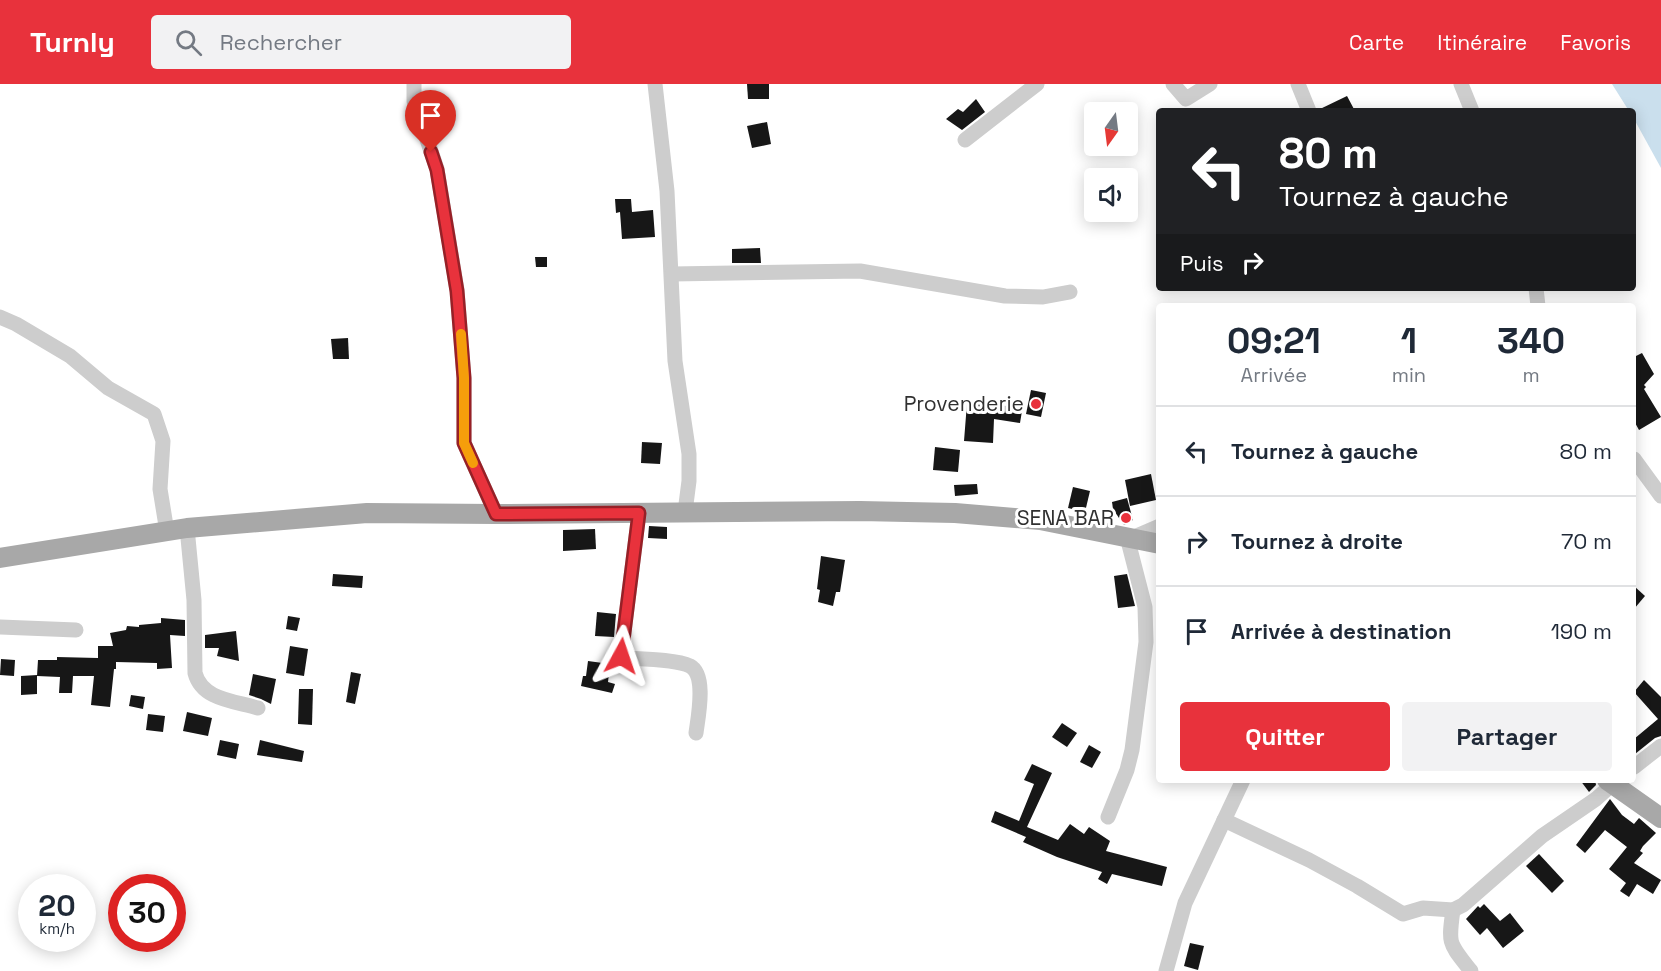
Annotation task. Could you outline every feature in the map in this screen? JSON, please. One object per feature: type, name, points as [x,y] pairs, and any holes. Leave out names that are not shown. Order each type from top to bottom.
[{"type":"main road","points":[[0,558],[187,528],[366,513],[955,513],[1041,520],[1156,543]]},
{"type":"main road","points":[[1615,783],[1658,812]]},
{"type":"street","points":[[414,84],[414,101],[437,170],[457,291],[464,378],[464,443],[496,514]]},
{"type":"street","points":[[655,84],[667,191],[675,361],[689,454],[689,482],[685,512]]},
{"type":"street","points":[[965,140],[1037,84]]},
{"type":"street","points":[[1173,84],[1186,99],[1210,84]]},
{"type":"street","points":[[1298,84],[1308,108]]},
{"type":"street","points":[[1461,84],[1471,108]]},
{"type":"street","points":[[672,274],[860,272],[1005,296],[1043,297],[1070,292]]},
{"type":"street","points":[[0,317],[70,356],[108,388],[154,414],[163,441],[160,489],[167,532]]},
{"type":"street","points":[[1636,462],[1661,496]]},
{"type":"street","points":[[639,513],[621,656],[668,661],[689,666],[695,671],[700,691],[696,733]]},
{"type":"street","points":[[1108,817],[1127,770],[1146,642],[1146,607],[1129,537],[1156,527]]},
{"type":"street","points":[[187,528],[194,600],[195,673],[198,684],[215,696],[258,708]]},
{"type":"street","points":[[0,627],[76,630]]},
{"type":"street","points":[[1636,766],[1661,746]]},
{"type":"street","points":[[1166,971],[1185,903],[1242,783]]},
{"type":"street","points":[[1224,820],[1309,860],[1403,914],[1423,908],[1453,909],[1463,905],[1542,836],[1596,799],[1610,783]]},
{"type":"street","points":[[1453,909],[1449,937],[1452,946],[1471,971]]},
{"type":"water","points":[[1612,84],[1661,84],[1661,168],[1636,123],[1636,108],[1627,108]]},
{"type":"building","points":[[747,84],[769,84],[769,99],[748,99]]},
{"type":"building","points":[[1347,96],[1353,108],[1322,108]]},
{"type":"building","points":[[976,99],[985,112],[962,130],[946,119],[958,109],[963,112]]},
{"type":"building","points":[[767,122],[771,144],[752,148],[747,126]]},
{"type":"building","points":[[615,199],[631,199],[632,212],[653,210],[655,237],[622,239],[620,212],[616,213]]},
{"type":"building","points":[[760,248],[761,263],[732,263],[732,249]]},
{"type":"building","points":[[535,257],[547,257],[547,267],[536,267]]},
{"type":"building","points":[[348,338],[349,359],[333,359],[331,339]]},
{"type":"building","points":[[1642,353],[1654,374],[1644,385],[1646,387],[1644,389],[1661,417],[1639,430],[1636,425],[1636,356]]},
{"type":"building","name":"Provenderie","points":[[1031,390],[1046,393],[1041,417],[1026,414]]},
{"type":"building","points":[[967,403],[1023,405],[1020,423],[994,419],[993,443],[964,441]]},
{"type":"building","points":[[642,442],[662,443],[660,464],[641,463]]},
{"type":"building","points":[[935,447],[960,450],[958,472],[933,470]]},
{"type":"building","points":[[1151,474],[1156,500],[1130,506],[1125,480]]},
{"type":"building","points":[[977,484],[978,494],[955,496],[954,485]]},
{"type":"building","points":[[1073,487],[1090,491],[1085,512],[1068,508]]},
{"type":"building","points":[[1127,498],[1133,520],[1125,525],[1113,509],[1112,502]]},
{"type":"building","points":[[649,526],[667,527],[667,539],[648,538]]},
{"type":"building","points":[[595,529],[596,549],[563,551],[563,530]]},
{"type":"building","points":[[821,556],[845,560],[840,592],[836,592],[833,606],[818,602],[820,590],[817,589]]},
{"type":"building","points":[[333,574],[363,576],[362,588],[332,586]]},
{"type":"building","points":[[1127,574],[1135,606],[1118,608],[1114,576]]},
{"type":"building","points":[[1636,588],[1645,596],[1636,607]]},
{"type":"building","points":[[597,612],[616,614],[614,637],[595,636]]},
{"type":"building","points":[[288,616],[300,618],[297,631],[286,629]]},
{"type":"building","points":[[161,618],[185,620],[185,636],[170,635],[172,668],[157,669],[157,663],[116,662],[110,707],[91,705],[94,676],[73,676],[72,693],[59,693],[60,677],[37,676],[38,660],[57,660],[57,657],[98,658],[98,646],[113,646],[110,633],[126,630],[127,626],[139,627],[139,625],[161,623]]},
{"type":"building","points":[[236,631],[239,661],[217,656],[219,648],[205,648],[205,635]]},
{"type":"building","points":[[290,646],[308,649],[304,676],[286,673]]},
{"type":"building","points":[[1,659],[15,660],[14,676],[0,675]]},
{"type":"building","points":[[588,661],[610,664],[608,682],[615,684],[612,693],[581,686],[583,676],[586,676]]},
{"type":"building","points":[[351,672],[361,674],[355,704],[346,702]]},
{"type":"building","points":[[253,674],[276,679],[271,704],[249,695]]},
{"type":"building","points":[[37,675],[37,694],[21,695],[21,676]]},
{"type":"building","points":[[1644,680],[1661,697],[1661,736],[1636,753],[1636,737],[1658,719],[1636,694],[1636,690]]},
{"type":"building","points":[[299,689],[313,689],[312,725],[298,724]]},
{"type":"building","points":[[131,695],[145,697],[143,709],[129,706]]},
{"type":"building","points":[[187,712],[212,718],[208,736],[183,731]]},
{"type":"building","points":[[148,714],[165,716],[163,732],[146,730]]},
{"type":"building","points":[[1062,723],[1077,733],[1067,747],[1052,737]]},
{"type":"building","points":[[220,740],[239,744],[236,759],[217,755]]},
{"type":"building","points":[[260,740],[304,751],[302,762],[257,755]]},
{"type":"building","points":[[1089,745],[1101,752],[1092,768],[1080,762]]},
{"type":"building","points":[[1032,764],[1052,773],[1027,827],[1058,840],[1070,824],[1084,834],[1089,827],[1110,841],[1106,851],[1167,867],[1162,886],[1112,874],[1107,884],[1098,879],[1102,872],[1057,857],[1023,842],[1026,837],[991,822],[995,811],[1019,821],[1034,784],[1024,780]]},
{"type":"building","points":[[1582,783],[1596,783],[1589,792]]},
{"type":"building","points":[[1610,799],[1622,815],[1634,824],[1639,818],[1656,833],[1643,846],[1640,851],[1643,853],[1634,863],[1661,880],[1653,894],[1637,884],[1629,897],[1620,891],[1626,883],[1609,869],[1627,847],[1605,830],[1585,853],[1576,845]]},
{"type":"building","points":[[1539,854],[1564,881],[1552,893],[1526,866]]},
{"type":"building","points":[[1484,904],[1500,921],[1510,913],[1524,931],[1503,948],[1487,928],[1480,935],[1466,919],[1478,906],[1480,908]]},
{"type":"building","points":[[1190,943],[1204,946],[1198,970],[1184,966]]},
{"type":"slow traffic","points":[[461,334],[464,443],[473,463]]},
{"type":"place","name":"Provenderie","points":[[1036,404]]},
{"type":"place","name":"SENA BAR","points":[[1126,518]]},
{"type":"route","points":[[431,152],[437,170],[457,291],[464,378],[464,443],[496,514],[639,513],[621,656]]}]
